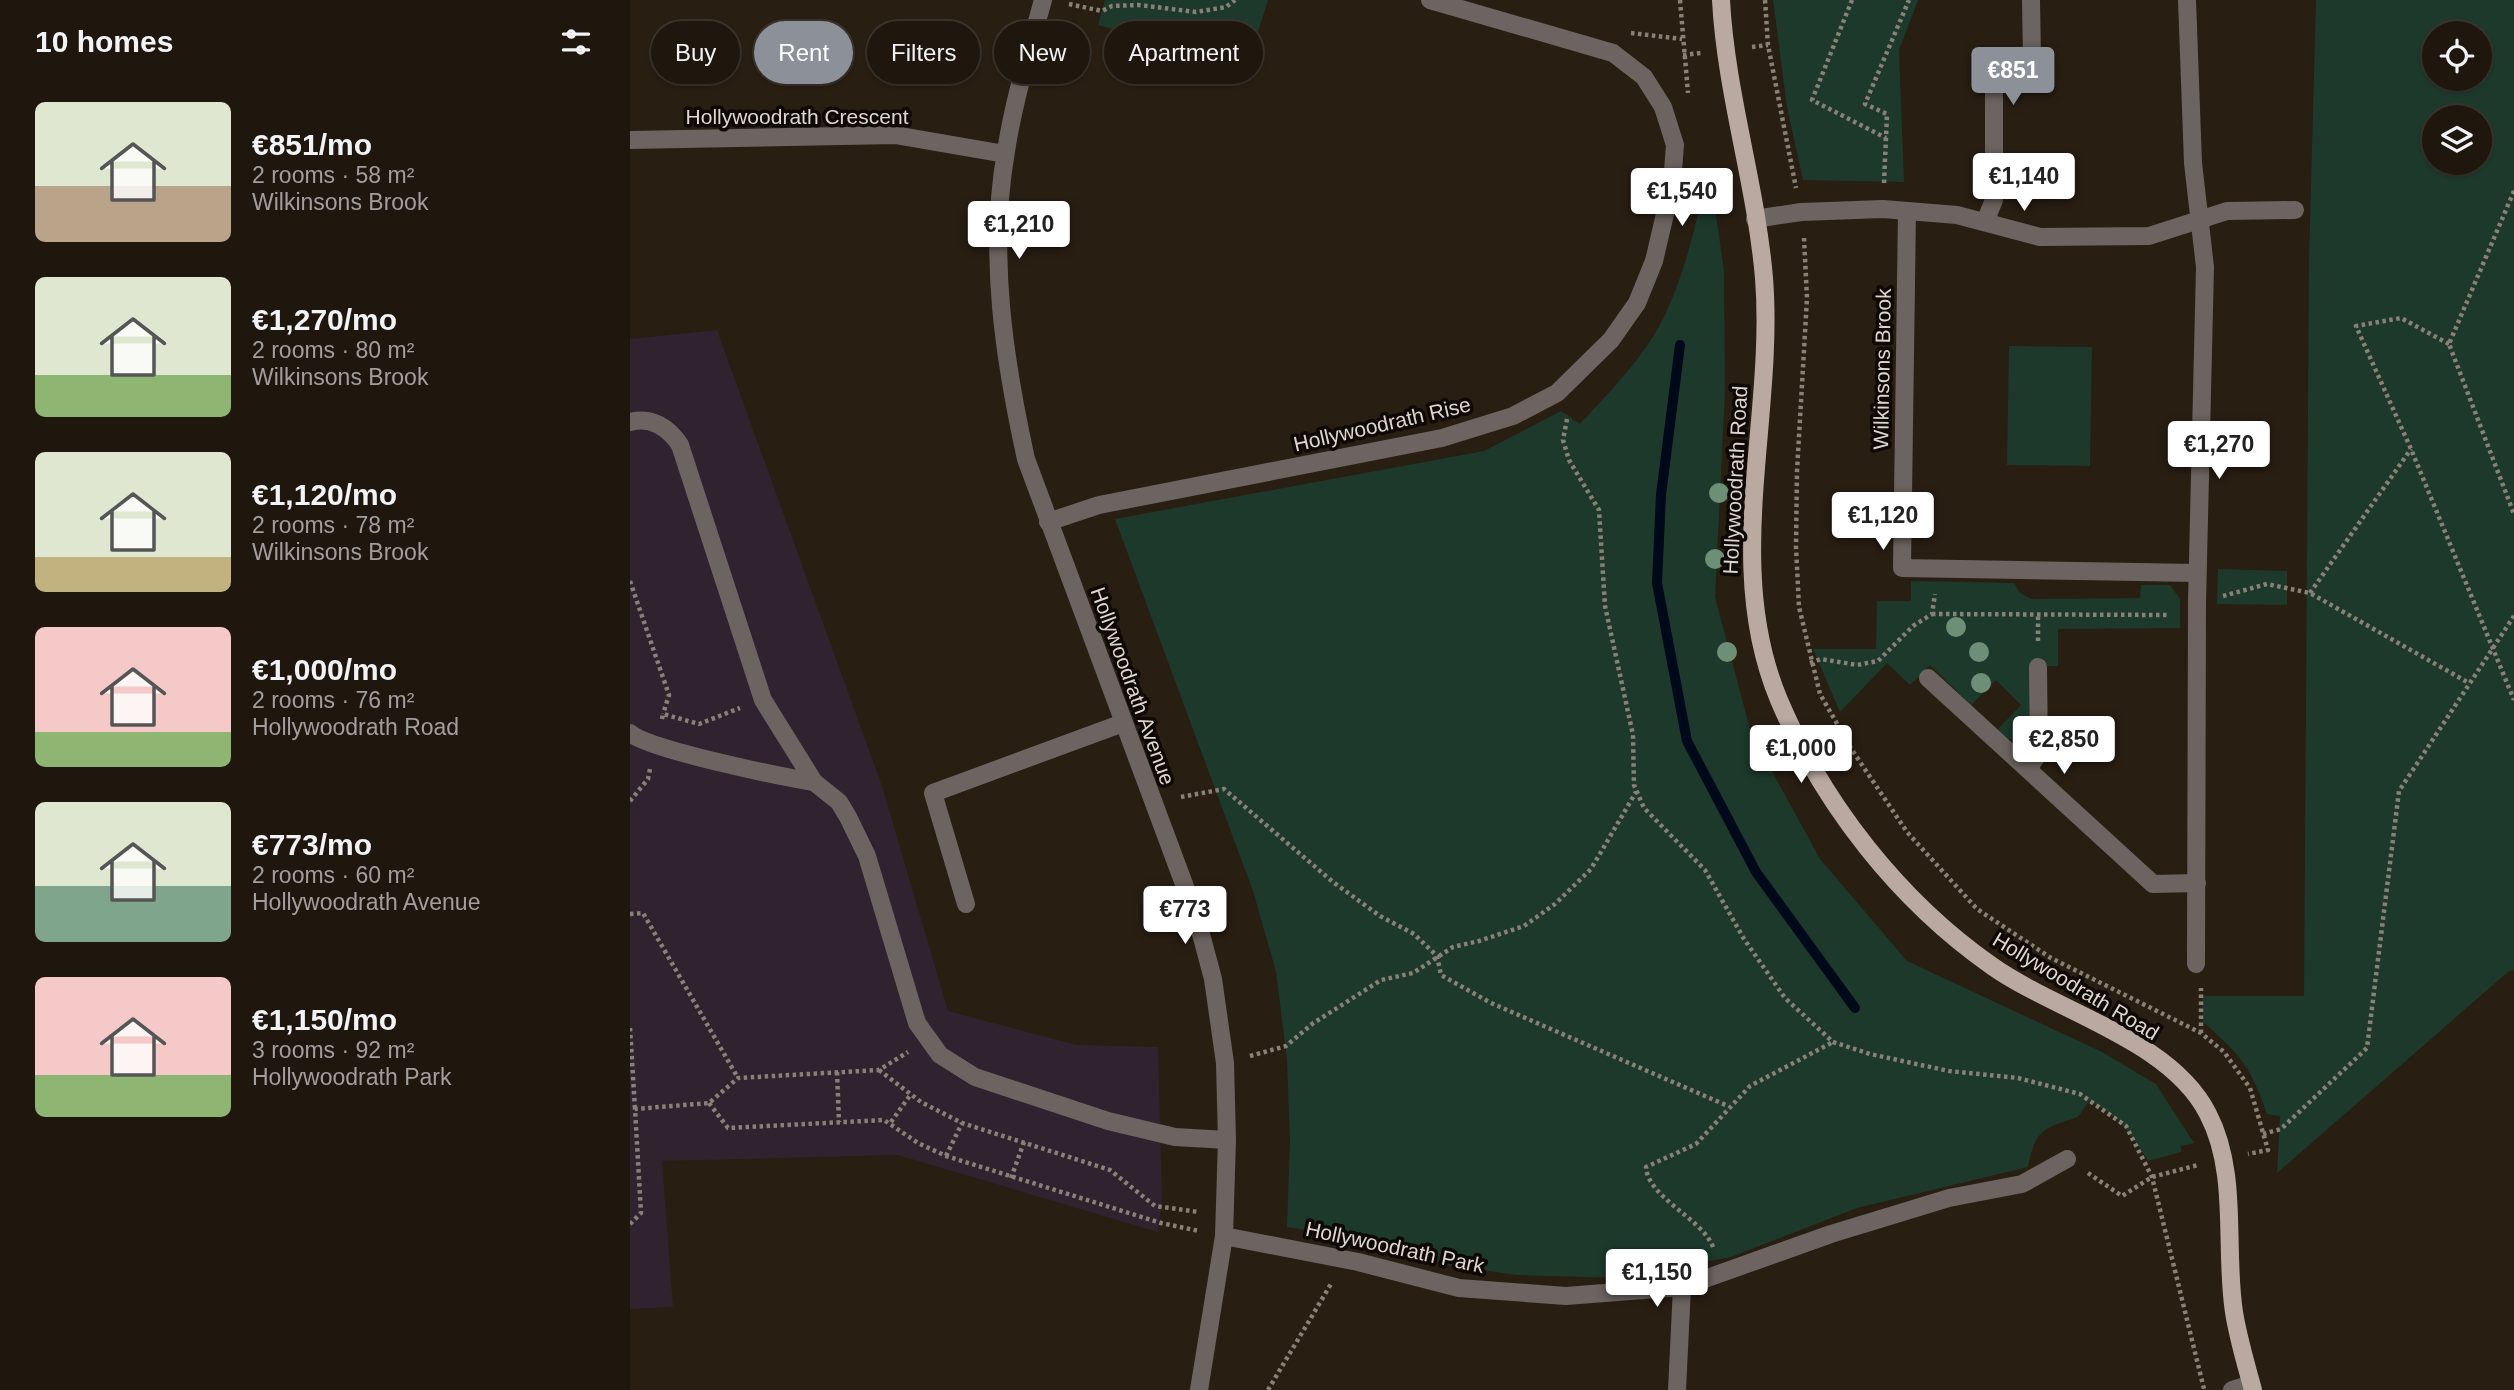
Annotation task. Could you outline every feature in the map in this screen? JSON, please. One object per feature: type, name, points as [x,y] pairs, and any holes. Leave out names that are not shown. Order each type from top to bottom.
[{"type":"main road","name":"Hollywoodrath Road","points":[[1721,0],[1730,81],[1764,278],[1765,353],[1752,529],[1752,587],[1761,649],[1779,700],[1817,774],[1853,830],[1916,904],[1992,967],[2056,1004],[2131,1042],[2174,1072],[2195,1093],[2208,1114],[2222,1159],[2234,1310],[2252,1387]]},
{"type":"street","name":"Hollywoodrath Avenue","points":[[1043,0],[1020,82],[1005,153],[1000,230],[1000,311],[1010,387],[1024,448],[1048,523],[1197,919],[1213,979],[1225,1063],[1225,1215],[1199,1390]]},
{"type":"street","name":"Hollywoodrath Rise","points":[[1048,523],[1099,505],[1442,438],[1513,416],[1557,393],[1611,340],[1637,303],[1654,261],[1672,184],[1675,145],[1663,107],[1644,77],[1613,53],[1430,0]]},
{"type":"street","points":[[1985,222],[1994,201],[1994,87],[2032,58],[2031,0]]},
{"type":"street","points":[[2187,0],[2193,163],[2205,267],[2197,573],[2196,964]]},
{"type":"street","name":"Hollywoodrath Crescent","points":[[630,140],[895,135],[1005,153]]},
{"type":"street","points":[[1755,219],[1801,212],[1883,209],[1957,215],[2040,237],[2149,236],[2227,211],[2295,210]]},
{"type":"street","name":"Wilkinsons Brook","points":[[1907,211],[1902,568],[2197,573]]},
{"type":"street","points":[[630,422],[656,422],[671,432],[680,445],[763,699],[814,782],[839,802],[863,849],[917,1023],[927,1041],[940,1055],[975,1077],[1108,1122],[1175,1137],[1227,1140]]},
{"type":"street","points":[[2028,769],[2039,753],[2038,667]]},
{"type":"street","points":[[1928,678],[2153,884],[2197,883]]},
{"type":"street","points":[[966,904],[933,793],[1123,723]]},
{"type":"street","points":[[630,733],[655,745],[785,778],[814,782]]},
{"type":"street","name":"Hollywoodrath Park","points":[[1224,1236],[1346,1259],[1459,1288],[1566,1296],[1682,1287],[1831,1234],[1923,1206],[2022,1184],[2067,1159]]},
{"type":"street","points":[[1677,1390],[1682,1287]]},
{"type":"street","points":[[2232,1390],[2252,1387]]},
{"type":"path","points":[[1066,3],[1102,11],[1112,6],[1139,5],[1196,12],[1226,8],[1234,0]]},
{"type":"path","points":[[1852,0],[1812,100],[1886,138]]},
{"type":"path","points":[[1883,209],[1887,114],[1865,104],[1909,0]]},
{"type":"path","points":[[1613,53],[1627,33],[1682,39]]},
{"type":"path","points":[[2449,344],[2514,191]]},
{"type":"path","points":[[2514,514],[2449,344],[2401,318],[2356,326],[2411,449],[2514,700]]},
{"type":"path","points":[[1568,414],[1563,440],[1569,460],[1600,510],[1605,606],[1633,735],[1636,792],[1644,808],[1705,870],[1744,939],[1785,998],[1833,1042],[1923,1066],[2018,1078],[2080,1094],[2126,1126],[2152,1177],[2204,1390]]},
{"type":"path","points":[[2310,593],[2411,449]]},
{"type":"path","points":[[1810,663],[1821,659],[1857,665],[1878,661],[1913,626],[1932,614],[1937,569]]},
{"type":"path","points":[[630,581],[668,695],[663,714]]},
{"type":"path","points":[[2263,1134],[2281,1129],[2367,1048],[2399,791],[2514,616]]},
{"type":"path","points":[[630,789],[637,793]]},
{"type":"path","points":[[1152,802],[1224,789],[1333,882],[1380,916],[1414,934],[1437,956],[1441,975],[1491,1003],[1728,1106]]},
{"type":"path","points":[[1225,1063],[1286,1046],[1350,997],[1381,980],[1413,973],[1453,947],[1479,942],[1524,926],[1555,904],[1591,869],[1636,792]]},
{"type":"path","points":[[630,914],[643,913],[738,1078]]},
{"type":"path","points":[[2196,964],[2202,980],[2201,1034]]},
{"type":"path","points":[[630,1028],[641,1213],[630,1224]]},
{"type":"path","points":[[635,1109],[709,1103],[738,1078],[879,1070],[927,1041]]},
{"type":"path","points":[[1722,1273],[1711,1242],[1659,1192],[1646,1167],[1696,1144],[1728,1106],[1750,1086],[1833,1042]]},
{"type":"path","points":[[879,1070],[911,1094],[962,1123],[1110,1170],[1155,1206],[1225,1215]]},
{"type":"path","points":[[837,1072],[839,1122]]},
{"type":"path","points":[[891,1122],[911,1094]]},
{"type":"path","points":[[709,1103],[728,1128],[891,1122],[918,1143],[946,1156],[1161,1223],[1224,1236]]},
{"type":"path","points":[[946,1156],[962,1123]]},
{"type":"path","points":[[1011,1178],[1024,1142]]},
{"type":"path","points":[[2067,1159],[2122,1196],[2152,1177]]},
{"type":"path","points":[[1268,1390],[1346,1259]]},
{"type":"shaded area","points":[[717,330],[882,786],[948,1011],[1077,1045],[1158,1047],[1162,1199],[1158,1232],[898,1155],[662,1161],[673,1307],[630,1309],[630,339]]},
{"type":"green space","points":[[1105,0],[1268,0],[1261,21],[1104,21],[1104,27],[1098,25]]},
{"type":"green space","points":[[1773,0],[1918,0],[1899,50],[1904,182],[1803,180],[1787,107]]},
{"type":"green space","points":[[2316,0],[2514,0],[2514,970],[2509,971],[2277,1173],[2280,1116],[2267,1114],[2243,1062],[2203,1022],[2202,996],[2304,996],[2309,260]]},
{"type":"green space","points":[[1709,168],[1724,270],[1725,391],[1715,597],[1751,733],[1820,859],[1907,961],[2102,1052],[2156,1084],[2194,1143],[2181,1146],[2181,1152],[2148,1161],[2123,1126],[2109,1113],[2089,1101],[2078,1117],[2049,1128],[2038,1137],[2028,1167],[1857,1208],[1731,1257],[1621,1278],[1518,1275],[1452,1266],[1373,1241],[1287,1227],[1290,1140],[1287,1059],[1276,972],[1253,891],[1115,519],[1484,451],[1561,411],[1580,424],[1629,370],[1660,324],[1687,256]]},
{"type":"green space","points":[[2009,346],[2092,347],[2090,466],[2007,465]]},
{"type":"green space","points":[[2218,569],[2287,571],[2287,605],[2217,604]]},
{"type":"green space","points":[[1911,581],[2014,583],[2020,593],[2031,599],[2140,598],[2141,585],[2170,585],[2180,599],[2180,628],[2058,629],[2058,666],[2032,666],[2031,739],[2008,739],[1998,729],[2021,705],[1996,680],[1971,705],[1930,665],[1910,685],[1887,663],[1840,712],[1813,649],[1876,649],[1877,601],[1911,601]]},
{"type":"waterway","points":[[1680,345],[1661,495],[1657,583],[1687,741],[1756,872],[1855,1008]]}]
